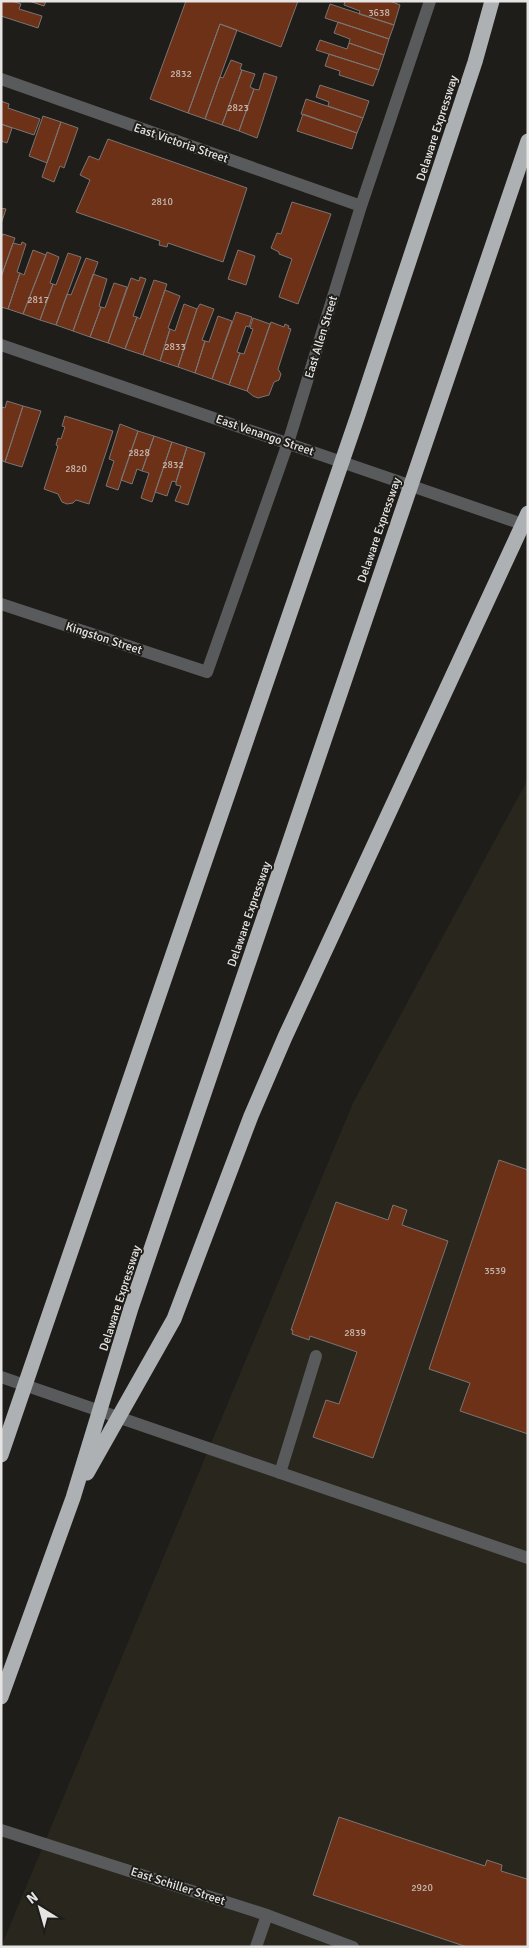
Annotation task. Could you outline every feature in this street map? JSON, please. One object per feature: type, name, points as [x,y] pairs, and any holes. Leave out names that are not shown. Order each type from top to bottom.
[{"type":"highway","name":"Delaware Expressway","points":[[1,1456],[358,415],[475,62],[492,1]]},
{"type":"highway","name":"Delaware Expressway","points":[[1,1697],[73,1498],[131,1308],[528,140]]},
{"type":"highway","points":[[73,1498],[174,1319],[250,1116],[528,513]]},
{"type":"street","name":"East Allen Street","points":[[207,672],[288,443],[361,206],[430,1]]},
{"type":"street","name":"East Victoria Street","points":[[1,79],[361,206]]},
{"type":"street","name":"East Venango Street","points":[[1,345],[528,526]]},
{"type":"street","name":"Kingston Street","points":[[1,604],[207,672]]},
{"type":"street","points":[[280,1473],[316,1356]]},
{"type":"street","points":[[1,1378],[528,1558]]},
{"type":"street","name":"East Schiller Street","points":[[1,1830],[267,1915],[353,1947]]},
{"type":"street","points":[[256,1947],[267,1915]]},
{"type":"shaded area","points":[[528,779],[528,1947],[1,1947],[353,1103]]},
{"type":"building","points":[[1,1],[12,1],[21,4],[19,9],[42,16],[38,28],[1,16]]},
{"type":"building","points":[[29,1],[46,1],[44,6]]},
{"type":"building","points":[[186,1],[298,1],[281,47],[220,24],[188,113],[150,99]]},
{"type":"building","points":[[345,1],[390,1],[400,5],[394,25],[359,14],[360,11],[344,5]]},
{"type":"building","points":[[330,4],[394,25],[389,39],[325,18]]},
{"type":"building","points":[[338,22],[389,39],[384,55],[349,43],[350,39],[334,33]]},
{"type":"building","points":[[220,24],[237,30],[205,119],[188,113]]},
{"type":"building","points":[[320,40],[347,49],[349,43],[384,55],[379,70],[316,50]]},
{"type":"building","points":[[329,54],[379,70],[373,86],[339,75],[340,71],[325,66]]},
{"type":"building","points":[[231,60],[242,64],[240,69],[242,70],[222,125],[205,119],[220,77],[223,78]]},
{"type":"building","points":[[242,70],[255,74],[250,87],[254,89],[239,131],[222,125]]},
{"type":"building","points":[[264,73],[277,77],[257,138],[239,131],[254,89],[259,90]]},
{"type":"building","points":[[320,85],[369,101],[363,118],[328,106],[329,102],[316,97]]},
{"type":"building","points":[[306,99],[363,118],[357,133],[301,114]]},
{"type":"building","points":[[1,101],[9,104],[8,108],[40,119],[34,135],[1,124]]},
{"type":"building","points":[[303,114],[357,133],[352,149],[297,131]]},
{"type":"building","points":[[43,116],[61,122],[47,163],[29,156]]},
{"type":"building","points":[[61,122],[78,128],[64,168],[60,166],[54,182],[42,177]]},
{"type":"building","points":[[1,124],[12,128],[7,143],[1,141]]},
{"type":"building","points":[[108,139],[247,188],[223,262],[168,243],[167,247],[159,245],[160,241],[76,212],[90,180],[80,175],[89,156],[99,160]]},
{"type":"building","points":[[292,202],[331,214],[298,304],[279,297],[292,259],[279,254],[279,252],[271,248],[277,233],[281,234]]},
{"type":"building","points":[[1,208],[6,209],[1,224]]},
{"type":"building","points":[[3,234],[15,238],[1,277],[1,238]]},
{"type":"building","points":[[22,242],[26,244],[17,272],[20,273],[8,309],[1,307],[1,277],[13,243],[21,245]]},
{"type":"building","points":[[33,250],[46,255],[23,314],[8,309],[20,273],[24,275]]},
{"type":"building","points":[[238,250],[255,256],[246,285],[228,279]]},
{"type":"building","points":[[47,252],[59,257],[50,283],[53,284],[40,320],[23,314]]},
{"type":"building","points":[[68,253],[81,257],[56,325],[40,320],[53,284],[56,285]]},
{"type":"building","points":[[86,258],[98,262],[73,331],[56,325],[67,294],[71,295]]},
{"type":"building","points":[[93,274],[107,279],[99,306],[101,307],[90,337],[73,331]]},
{"type":"building","points":[[140,277],[146,279],[133,316],[137,317],[125,349],[108,343],[131,278],[139,281]]},
{"type":"building","points":[[154,280],[167,284],[143,355],[125,349],[137,317],[140,319]]},
{"type":"building","points":[[114,283],[127,287],[108,343],[90,337],[101,307],[105,308]]},
{"type":"building","points":[[165,290],[180,296],[168,328],[170,329],[160,361],[143,355]]},
{"type":"building","points":[[184,304],[197,309],[178,367],[160,361],[170,329],[175,331]]},
{"type":"building","points":[[200,304],[214,309],[202,340],[205,341],[195,373],[178,367]]},
{"type":"building","points":[[236,312],[252,317],[249,327],[246,326],[237,352],[240,353],[229,385],[212,379]]},
{"type":"building","points":[[218,316],[232,321],[212,379],[195,373],[205,341],[209,342]]},
{"type":"building","points":[[253,318],[270,324],[247,391],[229,385],[240,353],[244,354],[253,329],[250,328]]},
{"type":"building","points":[[271,322],[284,327],[285,324],[291,329],[278,369],[281,374],[279,380],[274,382],[269,395],[258,398],[247,391]]},
{"type":"building","points":[[7,401],[23,406],[5,462],[1,460],[1,409],[2,407],[5,408]]},
{"type":"building","points":[[23,406],[41,411],[22,467],[5,462]]},
{"type":"building","points":[[65,416],[113,431],[89,504],[76,500],[73,503],[67,504],[62,502],[58,494],[44,489],[58,446],[56,445],[58,438],[61,439],[65,427],[62,426]]},
{"type":"building","points":[[120,424],[138,431],[118,490],[106,486],[114,461],[109,459]]},
{"type":"building","points":[[138,431],[154,436],[142,471],[137,469],[132,484],[121,480]]},
{"type":"building","points":[[154,436],[172,442],[152,502],[141,498],[149,473],[142,471]]},
{"type":"building","points":[[172,442],[187,447],[176,482],[172,481],[167,496],[155,492]]},
{"type":"building","points":[[187,447],[205,453],[188,505],[175,501],[181,486],[176,485],[176,482]]},
{"type":"building","points":[[499,1160],[528,1170],[528,1434],[460,1411],[470,1383],[429,1369]]},
{"type":"building","points":[[336,1202],[388,1220],[393,1205],[407,1210],[402,1225],[448,1241],[373,1458],[313,1437],[326,1400],[339,1404],[357,1352],[310,1336],[309,1340],[292,1334],[293,1330],[291,1330]]},
{"type":"building","points":[[339,1817],[485,1866],[487,1860],[502,1865],[501,1871],[527,1879],[528,1877],[528,1947],[467,1947],[313,1895]]}]
